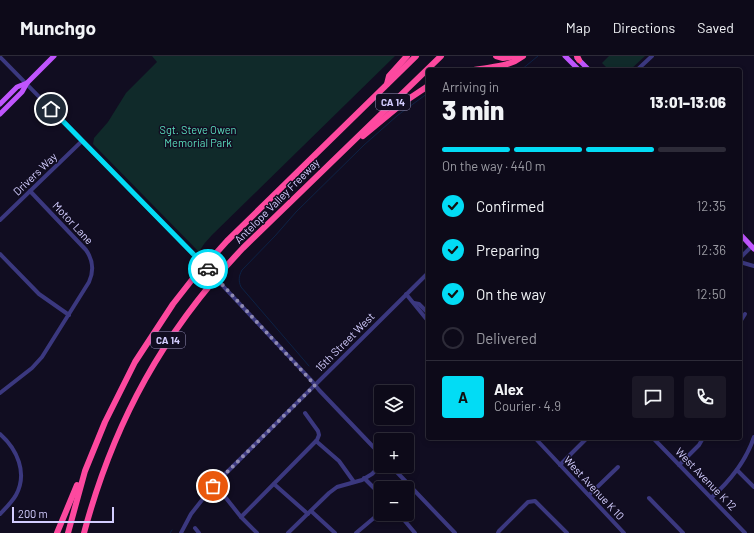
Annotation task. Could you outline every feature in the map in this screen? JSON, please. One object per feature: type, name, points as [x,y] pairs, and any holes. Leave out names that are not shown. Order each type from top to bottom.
[{"type":"highway","points":[[387,84],[389,76],[407,56]]},
{"type":"highway","name":"Antelope Valley Freeway","points":[[68,533],[85,471],[105,422],[135,362],[164,317],[191,281],[227,241],[416,56]]},
{"type":"highway","name":"Antelope Valley Freeway","points":[[429,68],[442,56]]},
{"type":"highway","points":[[496,56],[503,58],[516,56]]},
{"type":"highway","points":[[488,68],[516,62],[523,56]]},
{"type":"highway","name":"Antelope Valley Freeway","points":[[84,533],[97,486],[119,430],[132,403],[164,346],[184,317],[221,271],[243,248],[426,71]]},
{"type":"highway","points":[[344,149],[357,141],[404,102],[426,87]]},
{"type":"highway","points":[[57,533],[80,478],[85,471]]},
{"type":"main road","points":[[0,114],[54,56]]},
{"type":"main road","points":[[566,56],[577,68]]},
{"type":"main road","points":[[577,57],[586,68]]},
{"type":"main road","points":[[0,104],[18,87],[27,84]]},
{"type":"main road","points":[[0,107],[6,98]]},
{"type":"main road","points":[[742,236],[753,248]]},
{"type":"street","points":[[639,68],[652,56]]},
{"type":"street","points":[[0,57],[198,259],[374,448]]},
{"type":"street","name":"Drivers Way","points":[[0,220],[82,141]]},
{"type":"street","name":"Motor Lane","points":[[0,393],[32,368],[42,357],[91,278],[91,258],[86,250],[30,191]]},
{"type":"street","points":[[742,256],[753,248]]},
{"type":"street","points":[[0,254],[34,289],[49,302],[69,315]]},
{"type":"street","points":[[742,263],[754,266]]},
{"type":"street","name":"15th Street West","points":[[181,533],[191,514],[213,486],[426,275]]},
{"type":"street","points":[[406,294],[426,319]]},
{"type":"street","points":[[414,303],[419,304],[426,311]]},
{"type":"street","points":[[742,319],[745,314]]},
{"type":"street","points":[[241,517],[316,441],[319,435],[318,431],[305,413]]},
{"type":"street","points":[[0,434],[14,448],[19,460],[21,472],[20,482],[16,494],[10,505],[0,514]]},
{"type":"street","points":[[711,498],[724,486],[737,470],[753,445],[754,437]]},
{"type":"street","name":"West Avenue K 10","points":[[537,440],[624,533]]},
{"type":"street","points":[[560,464],[585,440]]},
{"type":"street","name":"West Avenue K 12","points":[[656,440],[745,533]]},
{"type":"street","points":[[679,465],[699,445],[702,440]]},
{"type":"street","points":[[316,441],[339,461],[354,482]]},
{"type":"street","points":[[589,495],[618,468]]},
{"type":"street","points":[[737,470],[754,487]]},
{"type":"street","points":[[288,533],[337,487],[364,478],[374,472]]},
{"type":"street","points":[[398,473],[455,533]]},
{"type":"street","points":[[364,478],[374,488]]},
{"type":"street","points":[[274,484],[335,533]]},
{"type":"street","points":[[222,493],[241,517],[257,533]]},
{"type":"street","points":[[649,498],[682,533]]},
{"type":"street","points":[[498,533],[528,502],[532,501],[535,501],[566,533]]},
{"type":"street","points":[[356,533],[374,518]]},
{"type":"street","points":[[405,521],[415,533]]},
{"type":"street","points":[[194,528],[199,533]]},
{"type":"green space","name":"Sgt. Steve Owen Memorial Park","points":[[152,56],[395,56],[212,235],[199,252],[93,144],[94,138],[108,122],[126,93],[157,62]]},
{"type":"green space","points":[[609,56],[645,56],[632,68],[607,68],[602,63]]},
{"type":"waterway","points":[[523,68],[538,56]]},
{"type":"waterway","points":[[309,366],[241,287],[239,280],[241,272],[296,212],[364,145],[398,115],[426,94]]},
{"type":"way so far","points":[[208,269],[315,385],[213,486]]},
{"type":"route","points":[[51,109],[208,269]]}]
